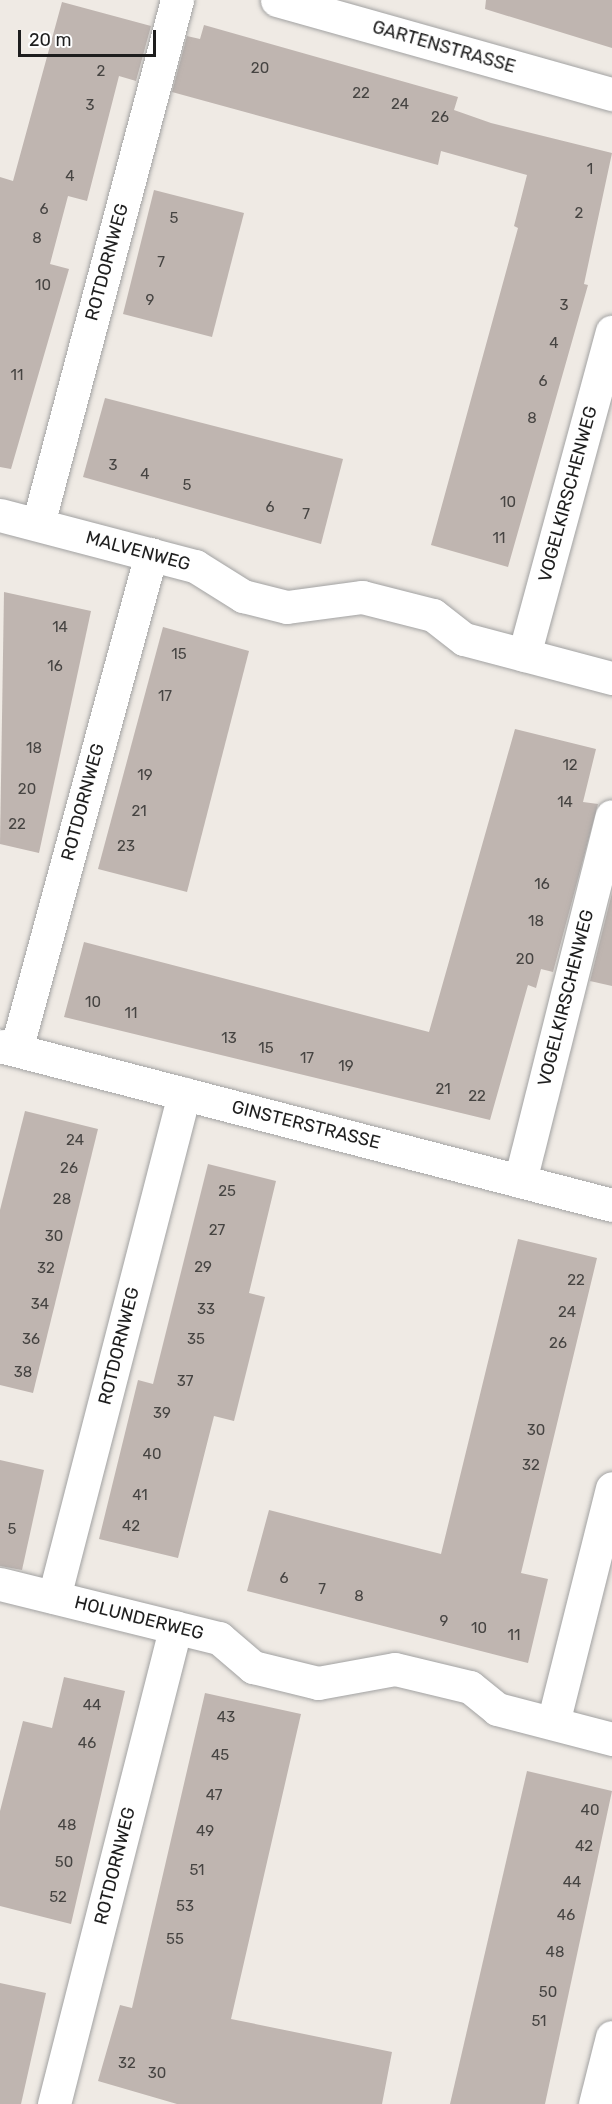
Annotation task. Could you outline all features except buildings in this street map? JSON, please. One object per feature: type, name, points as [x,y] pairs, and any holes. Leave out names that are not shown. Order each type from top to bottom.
[{"type":"street","name":"ROTDORNWEG","points":[[38,524],[177,0]]},
{"type":"street","name":"GARTENSTRASSE","points":[[277,0],[612,94]]},
{"type":"street","name":"VOGELKIRSCHENWEG","points":[[524,655],[612,332]]},
{"type":"street","name":"MALVENWEG","points":[[0,514],[195,566],[243,596],[287,607],[362,597],[433,615],[464,639],[612,678]]},
{"type":"street","name":"ROTDORNWEG","points":[[8,1048],[151,554]]},
{"type":"street","name":"VOGELKIRSCHENWEG","points":[[520,1181],[612,816]]},
{"type":"street","name":"GINSTERSTRASSE","points":[[8,1048],[612,1205]]},
{"type":"street","name":"ROTDORNWEG","points":[[54,1597],[184,1094]]},
{"type":"street","points":[[553,1723],[612,1488]]},
{"type":"street","name":"HOLUNDERWEG","points":[[0,1584],[219,1638],[254,1667],[318,1683],[396,1669],[470,1687],[497,1709],[612,1738]]},
{"type":"street","name":"ROTDORNWEG","points":[[54,2104],[176,1628]]},
{"type":"street","points":[[595,2104],[612,2037]]}]
